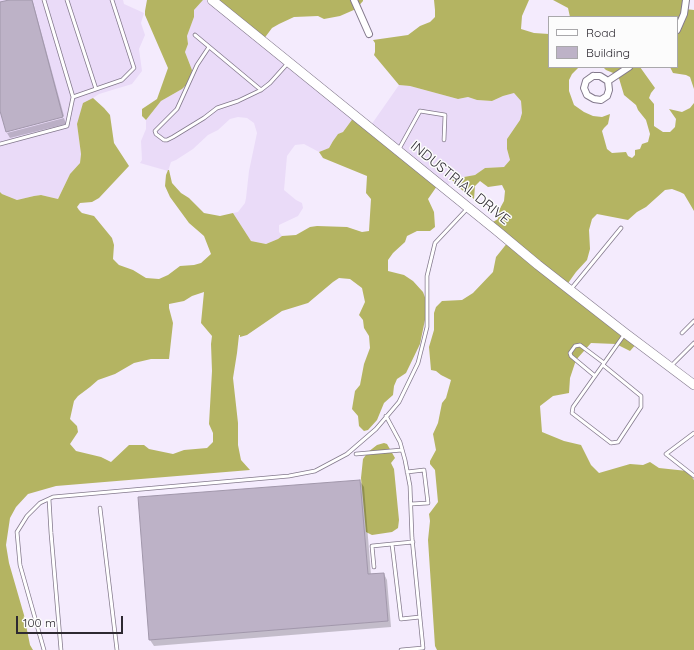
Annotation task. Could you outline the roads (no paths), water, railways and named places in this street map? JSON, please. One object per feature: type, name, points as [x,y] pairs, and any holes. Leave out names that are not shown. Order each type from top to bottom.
[{"type":"street","name":"INDUSTRIAL DRIVE","points":[[212,0],[570,291],[694,384]]},
{"type":"street","points":[[354,0],[369,34]]},
{"type":"street","points":[[678,28],[684,14],[686,0]]},
{"type":"street","points":[[608,80],[627,68]]},
{"type":"street","points":[[593,76],[600,76],[608,80],[609,90],[607,96],[601,100],[594,99],[587,95],[584,88],[586,81],[590,78],[593,76]]},
{"type":"lane","points":[[0,144],[67,126],[72,97],[44,0]]},
{"type":"lane","points":[[67,0],[96,89]]},
{"type":"lane","points":[[72,97],[122,80],[134,68],[112,0]]},
{"type":"lane","points":[[195,35],[261,90]]},
{"type":"lane","points":[[209,47],[197,65],[177,109],[155,131],[156,134],[164,140],[168,140],[204,118],[217,108],[238,101],[261,90],[270,84],[289,62]]},
{"type":"lane","points":[[398,151],[420,111],[445,115],[444,140]]},
{"type":"lane","points":[[44,650],[20,565],[17,532],[26,516],[40,502],[53,497],[289,476],[315,471],[347,454],[376,428],[399,402],[418,363],[427,327],[427,276],[435,243],[468,207]]},
{"type":"lane","points":[[570,291],[621,228]]},
{"type":"lane","points":[[682,333],[694,322]]},
{"type":"lane","points":[[595,376],[571,356],[570,353],[575,346],[580,345],[603,364],[640,396],[641,407],[618,442],[611,443],[572,412],[573,407],[595,376],[603,364],[625,333]]},
{"type":"lane","points":[[670,367],[694,343]]},
{"type":"lane","points":[[386,416],[400,442],[410,486],[413,542],[423,648],[401,650]]},
{"type":"lane","points":[[694,433],[666,454],[694,476]]},
{"type":"lane","points":[[356,454],[402,450]]},
{"type":"lane","points":[[407,472],[424,470],[428,502],[411,504]]},
{"type":"lane","points":[[49,499],[61,650]]},
{"type":"lane","points":[[100,508],[117,650]]},
{"type":"lane","points":[[374,567],[372,546],[413,542]]},
{"type":"lane","points":[[392,544],[401,620],[420,617]]}]
